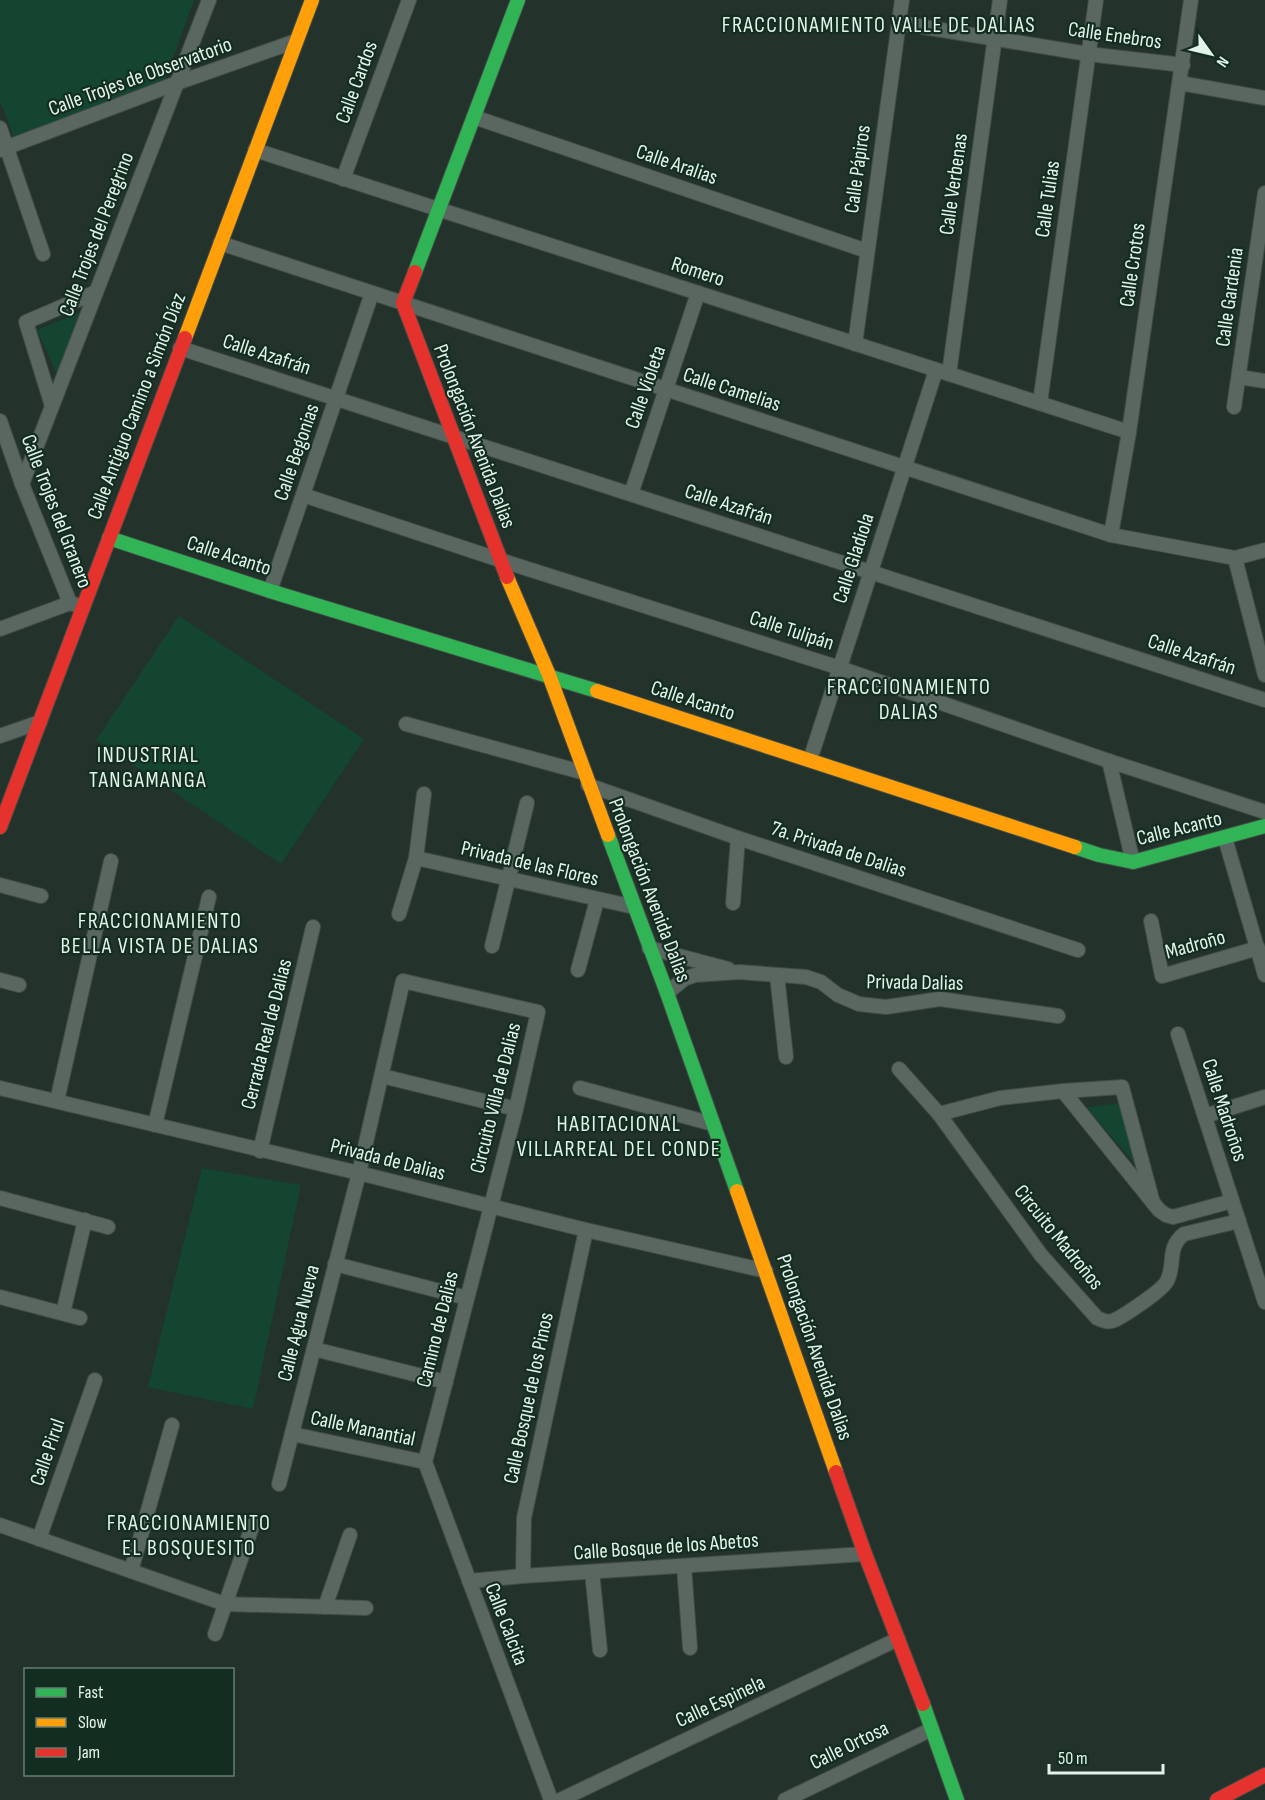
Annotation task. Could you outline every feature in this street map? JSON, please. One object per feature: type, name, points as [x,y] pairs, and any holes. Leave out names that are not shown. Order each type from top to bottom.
[{"type":"street","name":"Calle Trojes del Peregrino","points":[[22,484],[209,0]]},
{"type":"street","name":"Calle Antiguo Camino a Simón Díaz","points":[[0,827],[40,722],[76,605],[109,538],[312,0]]},
{"type":"street","name":"Calle Cardos","points":[[343,179],[409,0]]},
{"type":"street","points":[[403,303],[518,0]]},
{"type":"street","name":"Calle Pápiros","points":[[855,344],[902,0]]},
{"type":"street","name":"Calle Verbenas","points":[[942,372],[1000,0]]},
{"type":"street","name":"Calle Tulias","points":[[1040,404],[1096,0]]},
{"type":"street","name":"Calle Crotos","points":[[1111,535],[1129,432],[1191,0]]},
{"type":"street","name":"Calle Enebros","points":[[899,23],[1088,54],[1183,65]]},
{"type":"street","name":"Calle Trojes de Observatorio","points":[[4,149],[177,83],[296,41]]},
{"type":"street","points":[[1180,83],[1265,98]]},
{"type":"street","name":"Calle Aralias","points":[[474,117],[867,251]]},
{"type":"street","points":[[0,128],[4,149],[43,254]]},
{"type":"street","name":"Romero","points":[[255,150],[1129,432]]},
{"type":"street","name":"Calle Gardenia","points":[[1234,407],[1259,282],[1265,193]]},
{"type":"street","name":"Calle Camelias","points":[[220,243],[1111,535],[1235,558]]},
{"type":"street","points":[[52,406],[26,322],[96,292]]},
{"type":"street","name":"Calle Begonias","points":[[270,591],[372,293]]},
{"type":"street","name":"Calle Violeta","points":[[630,494],[699,293]]},
{"type":"street","name":"Prolongación Avenida Dalias","points":[[403,303],[500,560],[549,675],[667,993],[866,1554],[957,1800]]},
{"type":"street","name":"Calle Azafrán","points":[[180,348],[1265,700]]},
{"type":"street","name":"Calle Gladiola","points":[[810,760],[904,467],[942,372]]},
{"type":"street","points":[[1239,377],[1265,381]]},
{"type":"street","name":"Calle Trojes del Granero","points":[[0,422],[22,484],[76,605]]},
{"type":"street","name":"Calle Tulipán","points":[[303,495],[840,668],[1265,812]]},
{"type":"street","name":"Calle Acanto","points":[[109,538],[270,591],[549,675],[1099,855],[1133,862],[1265,826]]},
{"type":"street","points":[[1265,549],[1235,558],[1265,675]]},
{"type":"street","points":[[0,629],[76,605]]},
{"type":"street","points":[[0,736],[40,722]]},
{"type":"street","name":"7a. Privada de Dalias","points":[[406,724],[587,779],[738,838],[1078,950]]},
{"type":"street","points":[[1109,761],[1133,862]]},
{"type":"street","points":[[399,914],[416,858],[424,794]]},
{"type":"street","points":[[492,946],[527,803]]},
{"type":"street","points":[[733,903],[738,838]]},
{"type":"street","points":[[1225,838],[1265,975]]},
{"type":"street","name":"Privada de las Flores","points":[[416,858],[634,907]]},
{"type":"street","points":[[57,1101],[111,861]]},
{"type":"street","points":[[0,885],[40,896]]},
{"type":"street","points":[[155,1125],[210,897]]},
{"type":"street","points":[[578,970],[597,900]]},
{"type":"street","name":"Madroño","points":[[1151,921],[1162,976],[1258,948]]},
{"type":"street","name":"Cerrada Real de Dalias","points":[[260,1150],[313,927]]},
{"type":"street","name":"Privada Dalias","points":[[650,948],[739,972]]},
{"type":"street","name":"Privada Dalias","points":[[667,993],[684,979],[695,975],[739,972],[806,977],[821,981],[838,995],[859,1004],[886,1006],[940,999],[1058,1016]]},
{"type":"street","points":[[777,975],[786,1057]]},
{"type":"street","points":[[0,980],[19,985]]},
{"type":"street","name":"Circuito Villa de Dalias","points":[[359,1173],[404,981],[538,1012],[491,1206]]},
{"type":"street","name":"Calle Madroños","points":[[1178,1034],[1265,1302]]},
{"type":"street","name":"Circuito Madroños","points":[[899,1069],[939,1114],[1041,1255],[1097,1318],[1106,1322],[1115,1320],[1159,1291],[1167,1282],[1176,1240],[1184,1234],[1239,1221]]},
{"type":"street","points":[[382,1076],[516,1109]]},
{"type":"street","points":[[939,1114],[1000,1098],[1122,1087],[1154,1203]]},
{"type":"street","name":"Privada de Dalias","points":[[0,1088],[359,1173],[586,1230],[766,1271]]},
{"type":"street","points":[[580,1088],[712,1124]]},
{"type":"street","points":[[1063,1091],[1166,1215],[1173,1217],[1232,1201]]},
{"type":"street","points":[[1205,1116],[1265,1097]]},
{"type":"street","name":"Calle Agua Nueva","points":[[279,1484],[359,1173]]},
{"type":"street","points":[[0,1198],[108,1227]]},
{"type":"street","name":"Camino de Dalias","points":[[425,1462],[491,1206]]},
{"type":"street","points":[[63,1313],[85,1220]]},
{"type":"street","name":"Calle Bosque de los Pinos","points":[[522,1576],[524,1518],[586,1230]]},
{"type":"street","points":[[335,1264],[467,1298]]},
{"type":"street","points":[[0,1297],[80,1317]]},
{"type":"street","points":[[314,1349],[446,1382]]},
{"type":"street","name":"Calle Pirul","points":[[39,1539],[95,1380]]},
{"type":"street","points":[[131,1571],[172,1425]]},
{"type":"street","name":"Calle Manantial","points":[[292,1434],[425,1462]]},
{"type":"street","name":"Calle Calcita","points":[[425,1462],[551,1800]]},
{"type":"street","points":[[215,1634],[252,1524]]},
{"type":"street","points":[[0,1525],[225,1604],[366,1608]]},
{"type":"street","points":[[325,1607],[350,1535]]},
{"type":"street","name":"Calle Bosque de los Abetos","points":[[468,1581],[866,1554]]},
{"type":"street","points":[[684,1566],[690,1648]]},
{"type":"street","points":[[592,1572],[600,1650]]},
{"type":"street","name":"Calle Espinela","points":[[560,1800],[898,1639]]},
{"type":"street","name":"Calle Ortosa","points":[[785,1800],[932,1729]]},
{"type":"street","points":[[1217,1800],[1265,1775]]},
{"type":"green space","points":[[0,0],[194,0],[164,82],[15,140],[0,101]]},
{"type":"green space","points":[[79,313],[58,377],[37,330]]},
{"type":"green space","points":[[179,616],[364,739],[281,864],[96,740]]},
{"type":"green space","points":[[1120,1103],[1136,1165],[1086,1107]]},
{"type":"green space","points":[[202,1168],[301,1185],[253,1409],[148,1387]]},
{"type":"traffic: fast","points":[[415,272],[518,0]]},
{"type":"traffic: fast","points":[[109,538],[270,591],[597,691]]},
{"type":"traffic: fast","points":[[1075,847],[1133,862],[1265,826]]},
{"type":"traffic: fast","points":[[608,835],[737,1191]]},
{"type":"traffic: fast","points":[[923,1704],[957,1800]]},
{"type":"traffic: slow","points":[[185,338],[312,0]]},
{"type":"traffic: slow","points":[[507,577],[549,675],[608,835]]},
{"type":"traffic: slow","points":[[597,691],[1075,847]]},
{"type":"traffic: slow","points":[[737,1191],[836,1472]]},
{"type":"traffic: jam","points":[[415,272],[403,303],[507,577]]},
{"type":"traffic: jam","points":[[0,827],[185,338]]},
{"type":"traffic: jam","points":[[836,1472],[923,1704]]},
{"type":"traffic: jam","points":[[1217,1800],[1265,1775]]},
{"type":"district","name":"FRACCIONAMIENTO VALLE DE DALIAS","points":[[879,24]]},
{"type":"district","name":"FRACCIONAMIENTO DALIAS","points":[[909,698]]},
{"type":"district","name":"INDUSTRIAL TANGAMANGA","points":[[148,766]]},
{"type":"district","name":"FRACCIONAMIENTO BELLA VISTA DE DALIAS","points":[[160,932]]},
{"type":"district","name":"HABITACIONAL VILLARREAL DEL CONDE","points":[[619,1136]]},
{"type":"district","name":"FRACCIONAMIENTO EL BOSQUESITO","points":[[189,1534]]}]
